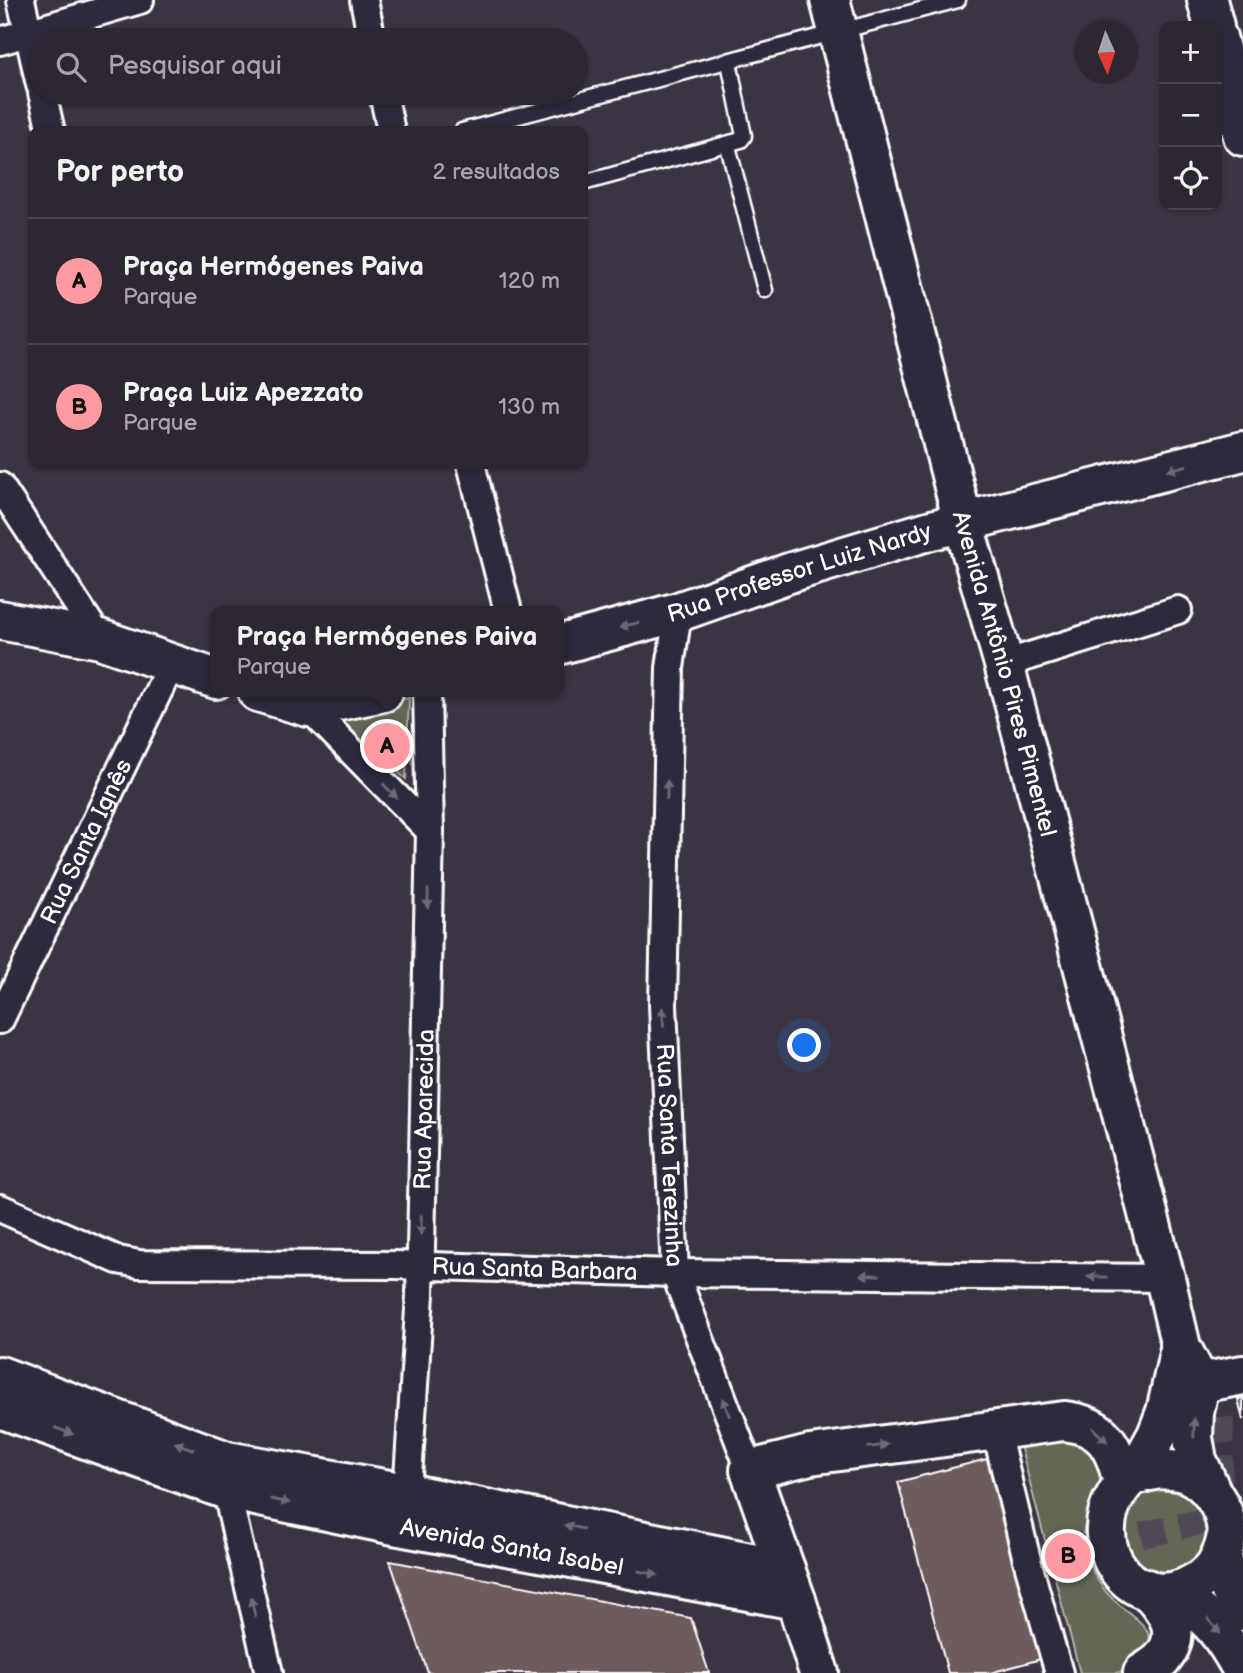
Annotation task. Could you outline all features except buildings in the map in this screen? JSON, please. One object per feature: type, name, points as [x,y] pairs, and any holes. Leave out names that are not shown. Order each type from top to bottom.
[{"type":"main road","points":[[1207,0],[1213,21]]},
{"type":"main road","name":"Avenida Antônio Pires Pimentel","points":[[835,16],[963,522],[1004,664],[1181,1347],[1200,1383]]},
{"type":"main road","points":[[1222,56],[1243,135]]},
{"type":"main road","name":"Rua Professor Luiz Nardy","points":[[564,643],[678,612],[792,572],[963,522],[1243,452]]},
{"type":"main road","points":[[0,620],[100,639],[210,677]]},
{"type":"main road","points":[[275,697],[308,707],[358,697]]},
{"type":"main road","name":"Avenida Antônio Pires Pimentel","points":[[1181,1347],[1166,1412],[1157,1436],[1110,1504],[1104,1534],[1109,1555],[1128,1580],[1160,1591],[1204,1614],[1226,1640],[1243,1671]]},
{"type":"main road","points":[[1243,1375],[1200,1383],[1194,1413],[1197,1460],[1222,1513],[1227,1532],[1222,1553],[1224,1579],[1243,1611]]},
{"type":"main road","name":"Avenida Santa Isabel","points":[[2,1399],[227,1476],[790,1584]]},
{"type":"main road","points":[[750,1471],[810,1455],[1064,1422],[1090,1426],[1106,1440],[1129,1479],[1159,1469],[1183,1472],[1200,1480],[1212,1493]]},
{"type":"main road","name":"Rua Santa Terezinha","points":[[750,1471],[819,1673]]},
{"type":"main road","points":[[1143,1673],[1162,1659],[1171,1640],[1172,1621],[1163,1605],[1160,1591],[1195,1584],[1211,1571],[1222,1553]]},
{"type":"street","points":[[0,41],[28,32],[21,0]]},
{"type":"street","points":[[42,28],[140,0]]},
{"type":"street","points":[[364,0],[370,28]]},
{"type":"street","points":[[45,105],[50,126]]},
{"type":"street","points":[[386,105],[390,126]]},
{"type":"street","points":[[472,469],[507,606]]},
{"type":"street","points":[[0,486],[100,639]]},
{"type":"street","points":[[1004,664],[1178,610]]},
{"type":"street","name":"Rua Santa Terezinha","points":[[678,612],[670,668],[663,1005],[675,1273],[750,1471]]},
{"type":"street","name":"Rua Santa Ignês","points":[[0,1020],[171,665]]},
{"type":"street","name":"Rua Aparecida","points":[[406,1510],[420,1294],[430,831],[427,697]]},
{"type":"street","points":[[308,707],[430,831]]},
{"type":"street","name":"Rua Santa Barbara","points":[[0,1208],[118,1260],[139,1264],[1165,1278]]},
{"type":"street","points":[[996,1431],[1027,1560],[1059,1673]]},
{"type":"street","points":[[227,1476],[269,1673]]},
{"type":"lane","points":[[588,98],[729,62],[835,16],[958,0]]},
{"type":"lane","points":[[588,182],[728,146],[741,140],[744,136],[729,62]]},
{"type":"lane","points":[[480,126],[562,105]]},
{"type":"lane","points":[[728,146],[765,290]]},
{"type":"green space","points":[[409,698],[406,779],[328,713]]},
{"type":"green space","points":[[1062,1437],[1079,1444],[1089,1452],[1103,1479],[1085,1524],[1084,1547],[1092,1571],[1106,1592],[1138,1620],[1148,1633],[1152,1645],[1138,1668],[1116,1673],[1080,1673],[1020,1445]]},
{"type":"green space","points":[[1167,1482],[1200,1499],[1211,1534],[1194,1566],[1160,1577],[1127,1561],[1121,1508],[1132,1494]]},
{"type":"tunnel","points":[[1221,1417],[1219,1518],[1243,1554]]},
{"type":"tunnel","points":[[1027,1560],[1219,1518]]},
{"type":"place","name":"Praça Hermógenes Paiva","points":[[387,746]]},
{"type":"place","name":"Praça Luiz Apezzato","points":[[1068,1556]]}]
